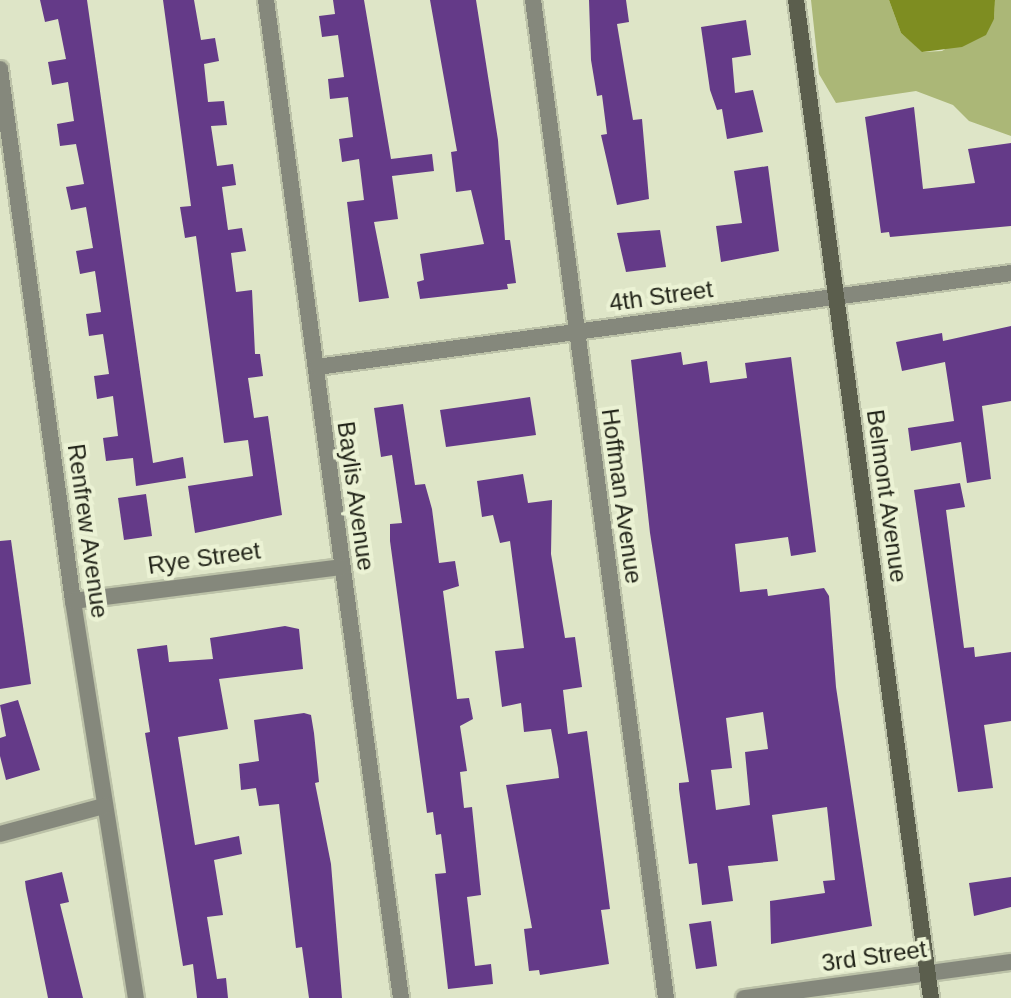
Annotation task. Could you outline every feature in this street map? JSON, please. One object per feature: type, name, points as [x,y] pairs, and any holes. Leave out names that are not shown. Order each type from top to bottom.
[{"type":"street","name":"Baylis Avenue","points":[[266,0],[401,998]]},
{"type":"street","name":"Hoffman Avenue","points":[[533,0],[666,998]]},
{"type":"street","name":"Belmont Avenue","points":[[796,0],[931,998]]},
{"type":"street","name":"Renfrew Avenue","points":[[0,69],[73,601],[136,998]]},
{"type":"street","name":"4th Street","points":[[317,367],[1011,273]]},
{"type":"street","name":"Rye Street","points":[[73,601],[341,567]]},
{"type":"street","points":[[0,834],[104,806]]},
{"type":"street","name":"3rd Street","points":[[744,998],[1011,962]]},
{"type":"shaded area","points":[[811,0],[889,0],[901,33],[923,52],[942,51],[994,19],[995,0],[1011,0],[1011,136],[969,121],[953,105],[916,91],[836,103],[819,74]]},
{"type":"shaded area","points":[[889,0],[995,0],[994,19],[986,35],[962,47],[922,52],[901,33]]},
{"type":"building","points":[[40,0],[87,0],[153,463],[183,457],[186,478],[136,486],[133,458],[106,461],[103,438],[118,436],[113,396],[97,399],[94,376],[109,374],[103,334],[89,336],[86,314],[101,312],[95,271],[80,274],[76,251],[93,248],[86,207],[71,210],[66,187],[84,184],[76,144],[60,146],[57,124],[74,121],[68,82],[52,85],[48,62],[66,59],[58,19],[45,22]]},
{"type":"building","points":[[163,0],[194,0],[201,40],[215,38],[219,61],[204,64],[208,102],[224,101],[227,125],[211,126],[217,166],[233,164],[236,185],[222,187],[228,230],[242,228],[246,251],[231,253],[236,292],[252,290],[255,354],[260,354],[263,376],[248,378],[254,418],[268,416],[282,515],[195,533],[188,486],[253,476],[248,440],[224,443],[196,236],[185,238],[180,207],[191,206]]},
{"type":"building","points":[[333,0],[364,0],[391,159],[432,154],[434,171],[392,176],[398,219],[374,222],[389,298],[359,302],[347,202],[364,200],[359,159],[342,162],[339,139],[353,137],[348,97],[330,99],[328,79],[344,77],[338,35],[322,37],[319,16],[335,14]]},
{"type":"building","points":[[430,0],[476,0],[498,140],[505,240],[510,240],[516,283],[507,284],[508,289],[420,299],[417,282],[424,280],[420,254],[484,244],[471,190],[456,192],[451,152],[457,151]]},
{"type":"building","points":[[589,0],[626,0],[629,22],[617,24],[633,120],[642,119],[649,199],[617,205],[601,135],[607,134],[602,95],[597,96],[591,60]]},
{"type":"building","points":[[746,20],[751,55],[732,58],[735,93],[753,90],[763,132],[727,139],[722,109],[717,110],[710,90],[701,27]]},
{"type":"building","points":[[914,107],[923,189],[975,183],[968,149],[1011,143],[1011,226],[890,237],[889,232],[881,233],[865,117]]},
{"type":"building","points":[[768,166],[779,251],[721,262],[716,226],[742,223],[734,171]]},
{"type":"building","points":[[660,230],[666,267],[626,272],[617,233]]},
{"type":"building","points":[[1011,326],[1011,401],[982,406],[991,479],[967,483],[961,442],[911,451],[908,428],[954,421],[945,362],[902,371],[896,342],[942,333],[943,341]]},
{"type":"building","points":[[681,352],[683,365],[707,361],[710,383],[747,378],[745,363],[791,357],[816,552],[791,556],[788,537],[735,544],[740,592],[767,589],[768,596],[824,588],[829,596],[836,687],[872,926],[771,944],[770,901],[825,893],[823,881],[835,880],[827,807],[772,815],[778,861],[728,866],[733,901],[702,905],[697,863],[689,864],[679,789],[679,783],[689,782],[650,533],[631,360]],"holes":[[[763,712],[768,749],[745,752],[750,805],[716,810],[711,770],[732,768],[726,718]]]},
{"type":"building","points":[[530,397],[536,435],[446,447],[440,410]]},
{"type":"building","points":[[403,404],[415,485],[425,484],[432,509],[439,563],[455,561],[459,586],[443,591],[457,699],[469,698],[473,719],[460,726],[467,771],[460,772],[464,808],[472,807],[481,895],[467,897],[475,966],[491,964],[493,984],[448,989],[435,874],[446,873],[441,834],[436,835],[433,812],[427,813],[390,541],[390,524],[402,523],[392,455],[381,457],[374,408]]},
{"type":"building","points":[[523,474],[528,503],[552,500],[551,554],[565,638],[575,637],[582,687],[563,690],[568,734],[587,731],[610,909],[601,910],[609,964],[540,975],[539,970],[529,971],[524,929],[532,928],[506,785],[559,778],[558,768],[551,729],[524,732],[521,703],[502,707],[495,651],[524,648],[510,541],[500,543],[493,515],[482,517],[477,481]]},
{"type":"building","points":[[960,483],[965,507],[946,510],[964,648],[974,647],[975,657],[1011,652],[1011,721],[984,725],[993,788],[958,792],[914,490]]},
{"type":"building","points":[[146,494],[152,536],[124,540],[118,498]]},
{"type":"building","points":[[11,540],[31,684],[0,689],[0,541]]},
{"type":"building","points":[[285,626],[299,629],[303,669],[219,679],[228,729],[178,737],[195,845],[239,836],[242,854],[214,860],[223,915],[207,917],[217,979],[226,978],[228,998],[197,998],[193,964],[183,966],[145,733],[150,732],[137,649],[167,645],[169,662],[213,659],[210,638]]},
{"type":"building","points":[[18,700],[40,770],[6,780],[0,756],[0,738],[6,736],[0,705]]},
{"type":"building","points":[[304,713],[311,715],[314,733],[319,782],[315,783],[331,864],[342,998],[309,998],[302,947],[296,948],[279,804],[259,806],[256,788],[241,790],[239,764],[259,761],[254,720]]},
{"type":"building","points":[[62,872],[69,902],[60,904],[83,998],[48,998],[26,889],[25,881]]},
{"type":"building","points":[[1011,877],[1011,907],[974,916],[969,883]]},
{"type":"building","points":[[711,921],[717,966],[696,969],[689,924]]}]
